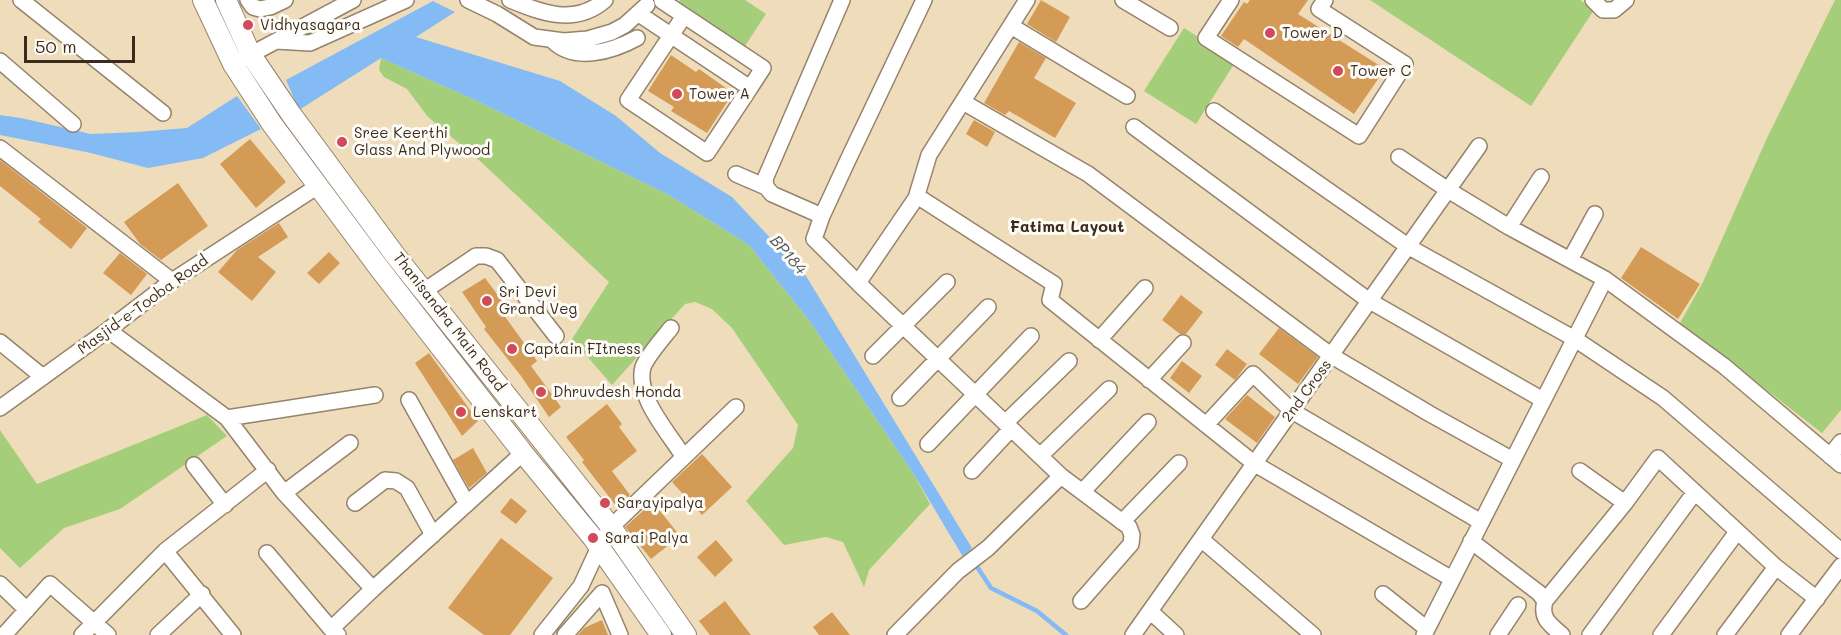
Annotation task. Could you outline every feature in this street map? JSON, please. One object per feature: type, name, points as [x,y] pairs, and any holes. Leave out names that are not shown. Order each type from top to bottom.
[{"type":"main road","name":"Thanisandra Main Road","points":[[203,0],[233,64],[272,124],[379,268],[599,547],[661,635]]},
{"type":"main road","name":"Thanisandra Main Road","points":[[226,0],[252,55],[291,114],[424,291],[611,527],[686,635]]},
{"type":"street","points":[[21,0],[163,113]]},
{"type":"street","points":[[248,0],[253,7],[260,9],[285,0]]},
{"type":"street","points":[[233,64],[353,0]]},
{"type":"street","points":[[276,41],[310,44],[406,0]]},
{"type":"street","points":[[468,0],[499,7],[534,37],[576,41],[600,36],[625,25],[649,4]]},
{"type":"street","points":[[510,0],[539,12],[562,16],[583,12],[605,0]]},
{"type":"street","points":[[766,187],[765,179],[842,0]]},
{"type":"street","points":[[924,0],[822,216],[814,239],[1060,476],[1129,527],[1132,535],[1131,544],[1081,601]]},
{"type":"street","points":[[858,283],[917,196],[929,155],[1027,0]]},
{"type":"street","points":[[1123,0],[1170,28]]},
{"type":"street","points":[[1231,0],[1206,38],[1359,136],[1405,64],[1320,9],[1326,0]]},
{"type":"street","points":[[1593,0],[1603,10],[1614,10],[1626,0]]},
{"type":"street","points":[[649,4],[684,16],[763,69],[707,153],[628,100],[684,16]]},
{"type":"street","points":[[649,4],[671,35],[750,88]]},
{"type":"street","points":[[1011,26],[1127,96]]},
{"type":"street","points":[[702,56],[715,36]]},
{"type":"street","points":[[551,39],[564,49],[573,52],[591,52],[620,47],[637,38]]},
{"type":"street","points":[[0,61],[73,124]]},
{"type":"street","points":[[963,102],[1088,174],[1332,356],[1513,460]]},
{"type":"street","points":[[1214,111],[1409,247],[1575,339],[1663,398],[1841,551]]},
{"type":"street","points":[[1134,127],[1368,300],[1544,400]]},
{"type":"street","name":"2nd Cross","points":[[1133,635],[1479,146]]},
{"type":"street","points":[[0,148],[172,281]]},
{"type":"street","points":[[1399,157],[1448,190],[1605,279],[1724,366],[1835,461],[1841,442]]},
{"type":"street","points":[[736,174],[766,187],[772,194],[822,216]]},
{"type":"street","points":[[1509,226],[1541,177]]},
{"type":"street","name":"Masjid-e-Tooba Road","points":[[0,408],[172,281],[318,186]]},
{"type":"street","points":[[917,196],[1054,284],[1050,300],[1255,464],[1452,579]]},
{"type":"street","points":[[1570,260],[1595,214]]},
{"type":"street","points":[[424,291],[476,256],[486,256],[497,260],[556,336]]},
{"type":"street","points":[[1383,594],[1425,632],[1605,279]]},
{"type":"street","points":[[873,356],[948,282]]},
{"type":"street","points":[[1099,340],[1145,288]]},
{"type":"street","points":[[900,398],[988,307]]},
{"type":"street","points":[[671,328],[644,366],[641,382],[645,396],[684,456]]},
{"type":"street","points":[[108,330],[227,418],[284,493],[373,589]]},
{"type":"street","points":[[928,444],[1031,336]]},
{"type":"street","points":[[0,342],[43,377]]},
{"type":"street","points":[[1149,380],[1183,343]]},
{"type":"street","points":[[972,471],[1008,426],[1069,361]]},
{"type":"street","points":[[1206,425],[1253,374],[1292,411],[1482,522]]},
{"type":"street","points":[[1040,456],[1109,389]]},
{"type":"street","points":[[227,418],[375,395]]},
{"type":"street","points":[[409,400],[466,504]]},
{"type":"street","points":[[555,632],[611,527],[736,407]]},
{"type":"street","points":[[1082,492],[1148,422]]},
{"type":"street","points":[[284,493],[350,442]]},
{"type":"street","points":[[267,553],[334,632],[373,589],[523,453]]},
{"type":"street","points":[[1562,635],[1546,620],[1542,610],[1545,601],[1658,459],[1776,567],[1816,599]]},
{"type":"street","points":[[1122,522],[1179,463]]},
{"type":"street","points":[[194,465],[225,504]]},
{"type":"street","points":[[82,635],[165,551],[268,470]]},
{"type":"street","points":[[1580,471],[1625,503]]},
{"type":"street","points":[[895,635],[958,571],[988,548],[1060,476]]},
{"type":"street","points":[[355,503],[385,480],[396,481],[407,488],[433,535]]},
{"type":"street","points":[[1590,635],[1695,492]]},
{"type":"street","points":[[1660,635],[1737,532]]},
{"type":"street","points":[[1201,539],[1313,635]]},
{"type":"street","points":[[1472,541],[1539,593],[1545,601]]},
{"type":"street","points":[[165,551],[233,635]]},
{"type":"street","points":[[1790,635],[1841,566]]},
{"type":"street","points":[[1725,635],[1776,567]]},
{"type":"street","points":[[0,584],[27,610]]},
{"type":"street","points":[[4,635],[50,584],[108,635]]},
{"type":"street","points":[[581,586],[592,602]]},
{"type":"street","points":[[555,632],[602,593],[620,635]]},
{"type":"street","points":[[158,635],[202,594]]},
{"type":"street","points":[[1498,635],[1518,605]]},
{"type":"street","points":[[1150,611],[1176,635]]},
{"type":"green space","points":[[680,0],[745,0],[766,14],[745,46],[679,2]]},
{"type":"green space","points":[[1370,0],[1580,0],[1594,10],[1531,106]]},
{"type":"green space","points":[[1835,0],[1841,0],[1841,410],[1822,433],[1680,323],[1703,282],[1767,138]]},
{"type":"green space","points":[[1184,28],[1236,61],[1196,124],[1144,91]]},
{"type":"green space","points":[[381,58],[477,101],[669,195],[749,245],[811,323],[913,473],[930,504],[869,570],[864,587],[843,542],[826,537],[784,545],[746,501],[793,448],[798,425],[732,328],[712,309],[695,302],[685,304],[612,385],[572,339],[609,282],[480,161],[428,117],[407,89],[384,77],[379,70]]},
{"type":"green space","points":[[207,415],[227,436],[120,509],[64,528],[20,568],[0,548],[0,430],[37,484]]},
{"type":"water","points":[[433,1],[455,12],[416,37],[560,81],[616,116],[660,153],[732,197],[806,276],[972,548],[963,557],[913,473],[811,323],[749,245],[669,195],[477,101],[381,58],[299,110],[286,80]]},
{"type":"water","points":[[237,96],[261,129],[203,158],[148,168],[91,153],[0,135],[0,115],[91,134],[187,128]]},
{"type":"building","points":[[1041,0],[1070,17],[1056,42],[1027,24]]},
{"type":"building","points":[[1250,0],[1308,0],[1298,14],[1385,69],[1354,114],[1244,39],[1238,47],[1221,36],[1244,2],[1247,4]]},
{"type":"building","points":[[1019,42],[1046,58],[1034,78],[1076,103],[1055,138],[1009,111],[1005,115],[984,103]]},
{"type":"building","name":"Tower A","points":[[671,55],[696,72],[699,69],[733,93],[707,133],[671,111],[674,107],[648,91]]},
{"type":"building","points":[[974,120],[995,132],[987,147],[966,134]]},
{"type":"building","points":[[250,139],[286,182],[256,208],[220,164]]},
{"type":"building","points":[[0,160],[87,228],[71,249],[38,222],[41,219],[0,186]]},
{"type":"building","points":[[178,183],[208,226],[161,260],[140,244],[124,222]]},
{"type":"building","points":[[279,223],[288,237],[258,257],[276,272],[252,301],[218,272],[237,250]]},
{"type":"building","points":[[1641,247],[1700,284],[1678,319],[1621,278]]},
{"type":"building","points":[[329,252],[340,263],[319,284],[307,273]]},
{"type":"building","points":[[120,253],[147,274],[131,295],[103,273]]},
{"type":"building","points":[[485,278],[506,306],[501,311],[537,361],[531,366],[561,407],[549,417],[521,376],[484,329],[486,327],[462,292]]},
{"type":"building","points":[[1181,295],[1203,312],[1186,334],[1180,334],[1162,320]]},
{"type":"building","points":[[1279,328],[1318,357],[1298,384],[1259,354]]},
{"type":"building","points":[[1227,349],[1247,364],[1235,380],[1215,365]]},
{"type":"building","points":[[429,353],[478,421],[462,436],[415,363]]},
{"type":"building","points":[[1182,361],[1202,376],[1189,393],[1170,378]]},
{"type":"building","points":[[1247,395],[1275,417],[1257,443],[1225,419]]},
{"type":"building","points":[[607,404],[622,424],[619,427],[637,451],[612,471],[630,495],[617,507],[566,437]]},
{"type":"building","points":[[473,448],[487,473],[469,488],[453,460]]},
{"type":"building","points":[[702,454],[732,487],[702,515],[672,482]]},
{"type":"building","points":[[511,498],[527,511],[516,524],[500,512]]},
{"type":"building","points":[[653,502],[680,536],[651,559],[625,527]]},
{"type":"building","points":[[501,538],[553,578],[510,635],[484,635],[448,608]]},
{"type":"building","points":[[716,540],[733,560],[715,577],[697,557]]},
{"type":"building","points":[[725,601],[751,635],[710,635],[699,621]]},
{"type":"building","points":[[832,612],[850,635],[819,635],[813,627]]},
{"type":"building","points":[[602,620],[608,635],[578,635],[584,628]]},
{"type":"waterway","name":"BP184","points":[[974,562],[991,588],[1037,611],[1066,635]]},
{"type":"place","name":"Vidhyasagara","points":[[248,25]]},
{"type":"place","name":"Tower D","points":[[1270,33]]},
{"type":"place","name":"Tower C","points":[[1338,71]]},
{"type":"place","name":"Tower A","points":[[677,94]]},
{"type":"place","name":"Sree Keerthi Glass And Plywood","points":[[342,142]]},
{"type":"place","name":"Sri Devi Grand Veg","points":[[487,301]]},
{"type":"place","name":"Captain FItness","points":[[512,349]]},
{"type":"place","name":"Dhruvdesh Honda","points":[[541,392]]},
{"type":"place","name":"Lenskart","points":[[461,412]]},
{"type":"place","name":"Sarayipalya","points":[[605,503]]},
{"type":"place","name":"Sarai Palya","points":[[593,538]]},
{"type":"district","name":"Fatima Layout","points":[[1067,227]]}]
